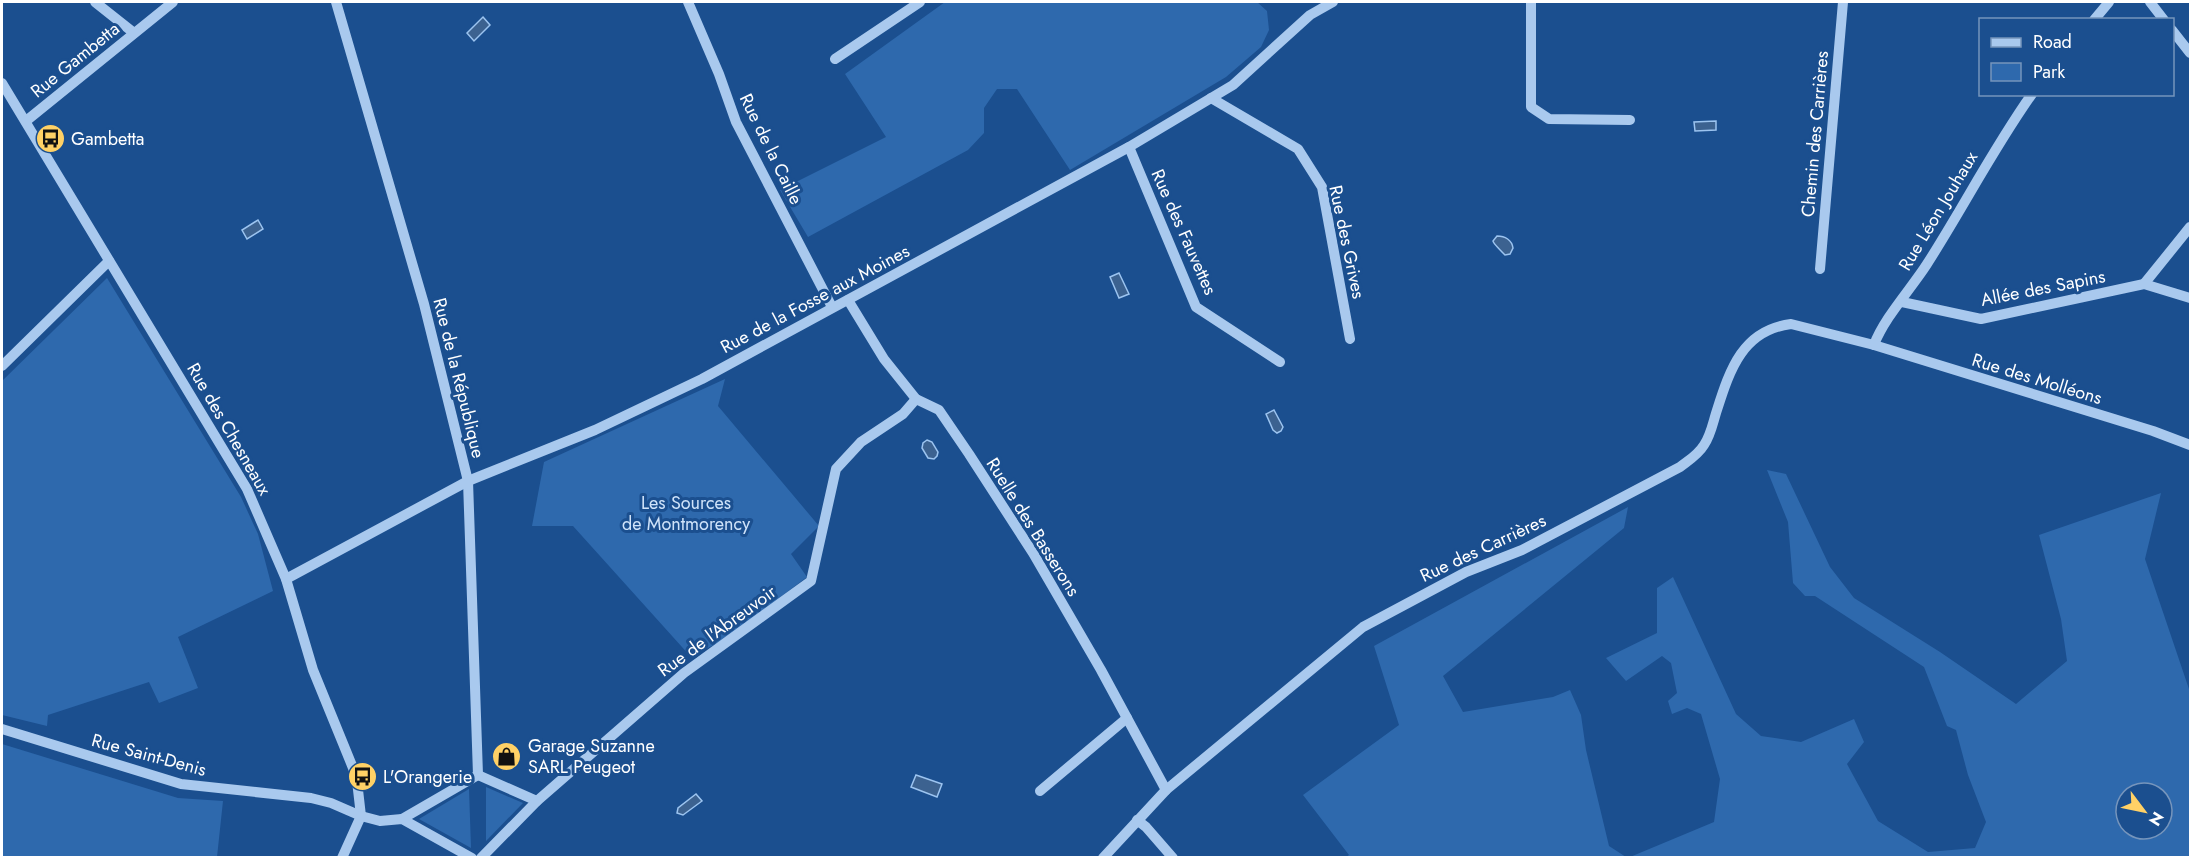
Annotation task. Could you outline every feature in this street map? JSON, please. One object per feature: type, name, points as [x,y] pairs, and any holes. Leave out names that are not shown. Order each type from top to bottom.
[{"type":"street","points":[[95,2],[134,33]]},
{"type":"street","name":"Rue Gambetta","points":[[26,121],[173,2]]},
{"type":"street","name":"Rue de la République","points":[[336,2],[424,304],[468,481],[478,775]]},
{"type":"street","name":"Rue de la Caille","points":[[688,2],[719,74],[736,122],[832,307]]},
{"type":"street","points":[[835,59],[920,2]]},
{"type":"street","name":"Rue de la Fosse aux Moines","points":[[286,579],[468,481],[595,430],[702,379],[1129,147],[1233,85],[1310,15],[1333,2]]},
{"type":"street","points":[[1531,2],[1531,107],[1549,119],[1630,120]]},
{"type":"street","name":"Chemin des Carrières","points":[[1820,269],[1843,2]]},
{"type":"street","points":[[2096,18],[2109,2]]},
{"type":"street","points":[[2150,2],[2162,18]]},
{"type":"street","points":[[2174,33],[2190,53]]},
{"type":"street","name":"Rue des Chesneaux","points":[[2,83],[247,489],[286,579],[314,669],[355,774],[361,816]]},
{"type":"street","name":"Rue Léon Jouhaux","points":[[1874,345],[1881,330],[1948,231],[1995,150],[2031,96]]},
{"type":"street","name":"Rue des Grives","points":[[1211,98],[1298,150],[1322,187],[1350,339]]},
{"type":"street","name":"Rue des Fauvettes","points":[[1129,147],[1196,307],[1280,362]]},
{"type":"street","points":[[2144,284],[2190,227]]},
{"type":"street","points":[[2,366],[110,261]]},
{"type":"street","name":"Allée des Sapins","points":[[1902,302],[1981,319],[2144,284],[2190,298]]},
{"type":"street","name":"Ruelle des Basserons","points":[[848,300],[884,359],[916,399],[939,410],[969,454],[1033,553],[1166,790]]},
{"type":"street","name":"Rue des Carrières","points":[[1103,858],[1166,790],[1363,627],[1466,572],[1522,550],[1672,471],[1697,454],[1709,435],[1726,382],[1733,368],[1747,346],[1762,332],[1791,324],[1874,345]]},
{"type":"street","name":"Rue des Molléons","points":[[1874,345],[2153,431],[2190,445]]},
{"type":"street","name":"Rue de l'Abreuvoir","points":[[481,858],[537,801],[684,673],[811,581],[836,469],[861,442],[903,414],[916,399]]},
{"type":"street","points":[[1040,791],[1127,718]]},
{"type":"street","name":"Rue Saint-Denis","points":[[2,729],[181,784],[311,798],[331,803],[361,816]]},
{"type":"street","points":[[342,858],[361,816],[380,821],[402,819],[478,775],[537,801]]},
{"type":"street","points":[[402,819],[472,858]]},
{"type":"street","points":[[1137,820],[1152,833],[1173,858]]},
{"type":"green space","points":[[945,2],[1257,2],[1267,11],[1269,30],[1261,47],[1226,77],[1070,170],[1017,89],[997,89],[984,108],[984,133],[968,150],[808,237],[780,190],[886,137],[845,74]]},
{"type":"green space","points":[[107,278],[241,497],[258,534],[273,591],[178,637],[198,688],[159,703],[149,682],[48,715],[47,726],[2,715],[2,381]]},
{"type":"green space","name":"Les Sources de Montmorency","points":[[725,379],[718,406],[819,526],[791,554],[807,577],[723,640],[691,657],[573,526],[532,526],[544,462]]},
{"type":"green space","points":[[1767,470],[1786,474],[1830,567],[1854,598],[1940,652],[2016,704],[2067,661],[2061,619],[2039,535],[2161,493],[2145,559],[2190,692],[2190,857],[1630,857],[1714,822],[1720,779],[1701,714],[1687,708],[1672,714],[1668,701],[1677,693],[1671,663],[1662,656],[1626,681],[1606,658],[1657,633],[1657,588],[1673,577],[1736,714],[1761,736],[1801,742],[1854,719],[1864,742],[1847,764],[1878,821],[1928,852],[1975,848],[1986,822],[1968,775],[1956,730],[1947,726],[1924,667],[1815,596],[1805,596],[1793,583],[1788,522]]},
{"type":"green space","points":[[1628,507],[1624,528],[1443,676],[1463,712],[1553,697],[1570,690],[1581,715],[1586,750],[1609,846],[1626,857],[1346,857],[1349,855],[1303,795],[1399,725],[1374,646]]},
{"type":"green space","points":[[2,744],[178,798],[223,801],[217,857],[2,857]]},
{"type":"green space","points":[[486,787],[523,803],[486,841]]},
{"type":"green space","points":[[469,789],[471,848],[419,819]]},
{"type":"shaded area","points":[[483,17],[490,25],[474,41],[467,33]]},
{"type":"shaded area","points":[[1716,121],[1716,130],[1695,131],[1694,122]]},
{"type":"shaded area","points":[[258,220],[263,229],[247,239],[242,230]]},
{"type":"shaded area","points":[[1497,236],[1510,241],[1513,248],[1510,254],[1505,255],[1495,244],[1493,241]]},
{"type":"shaded area","points":[[1119,273],[1129,294],[1119,298],[1110,277]]},
{"type":"shaded area","points":[[1274,410],[1283,427],[1277,433],[1273,430],[1266,414]]},
{"type":"shaded area","points":[[927,440],[932,442],[938,452],[934,459],[928,458],[922,448],[923,443]]},
{"type":"shaded area","points":[[916,775],[942,784],[937,797],[911,787]]},
{"type":"shaded area","points":[[696,794],[702,801],[683,815],[677,813],[678,808]]},
{"type":"place","name":"Gambetta","points":[[50,139]]},
{"type":"place","name":"Garage Suzanne SARL Peugeot","points":[[507,756]]},
{"type":"place","name":"L'Orangerie","points":[[362,777]]}]
